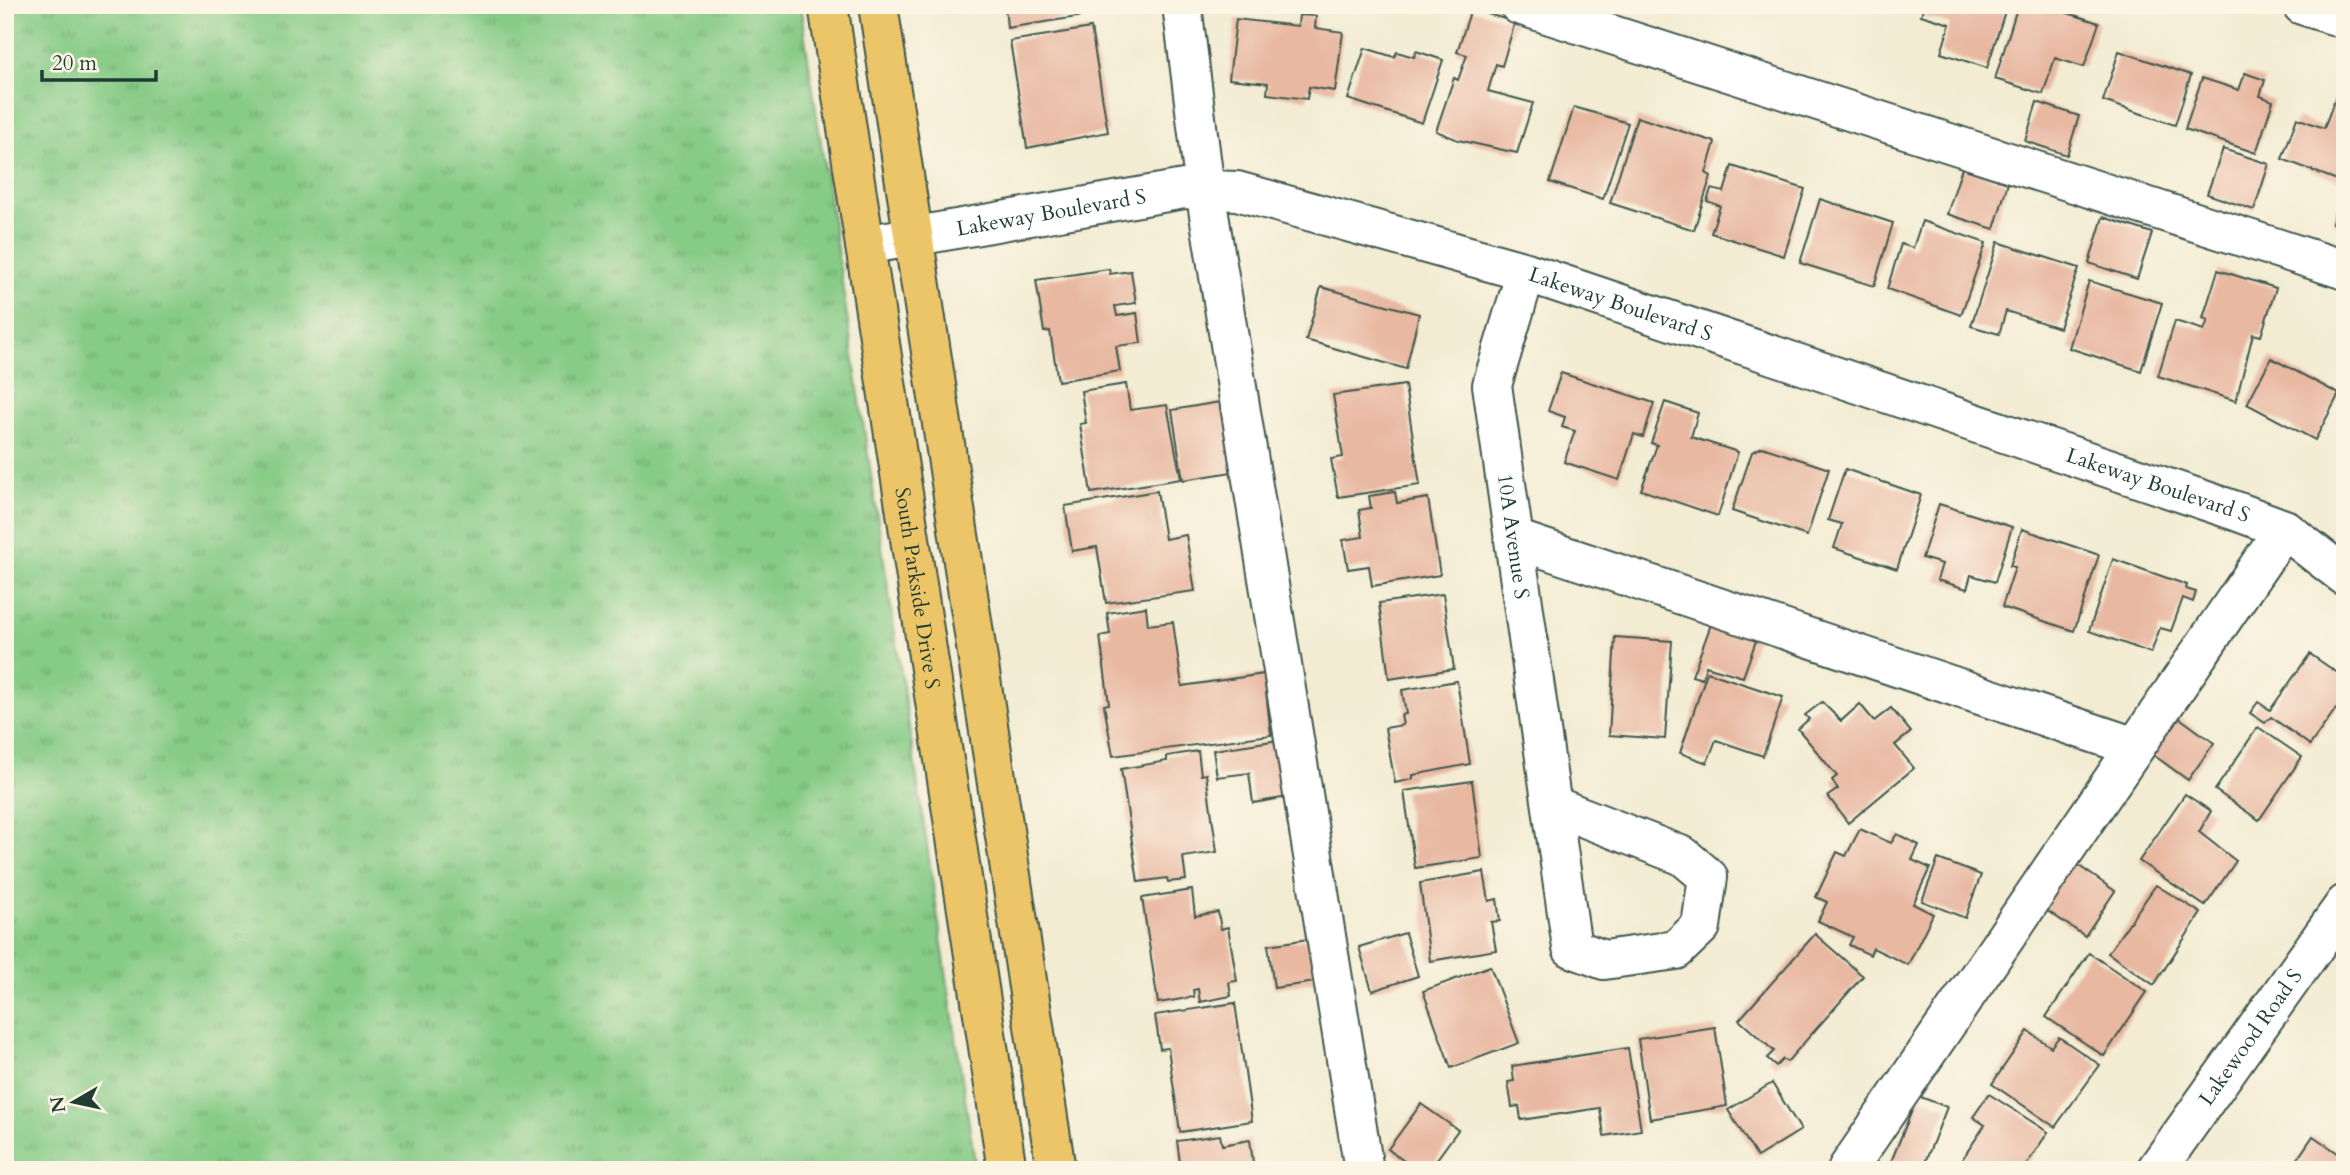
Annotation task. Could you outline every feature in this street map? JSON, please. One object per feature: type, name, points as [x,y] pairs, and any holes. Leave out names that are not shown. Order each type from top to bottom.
[{"type":"main road","name":"South Parkside Drive S","points":[[828,5],[1007,1170]]},
{"type":"main road","points":[[878,5],[1056,1170]]},
{"type":"street","points":[[1182,5],[1205,190],[1364,1170]]},
{"type":"street","points":[[1519,5],[2345,271]]},
{"type":"street","points":[[2302,5],[2345,19]]},
{"type":"street","name":"Lakeway Boulevard S","points":[[866,245],[1184,189],[1237,191],[1526,272],[2284,529],[2345,576]]},
{"type":"street","name":"10A Avenue S","points":[[1526,272],[1492,385],[1554,806],[1572,948],[1604,960],[1676,950],[1701,926],[1708,877],[1683,856],[1554,806]]},
{"type":"street","points":[[1846,1169],[2284,529]]},
{"type":"street","points":[[1515,538],[2135,747]]},
{"type":"street","name":"Lakewood Road S","points":[[2156,1170],[2345,904]]},
{"type":"green space","points":[[5,5],[800,5],[976,1170],[5,1170]]},
{"type":"building","points":[[1005,5],[1082,5],[1084,16],[1007,28]]},
{"type":"building","points":[[1924,5],[2007,5],[1987,68],[1941,53],[1950,24],[1921,15]]},
{"type":"building","points":[[2018,5],[2043,5],[2099,23],[2084,67],[2055,58],[2043,94],[1995,79]]},
{"type":"building","points":[[1471,9],[1515,22],[1502,66],[1496,64],[1488,91],[1533,103],[1517,153],[1458,140],[1436,131],[1454,78],[1458,80],[1467,55],[1457,52]]},
{"type":"building","points":[[1299,15],[1316,16],[1315,28],[1343,32],[1335,91],[1309,87],[1307,99],[1267,94],[1268,83],[1229,79],[1236,19],[1298,26]]},
{"type":"building","points":[[1091,28],[1108,132],[1027,148],[1010,41]]},
{"type":"building","points":[[1365,48],[1394,57],[1397,52],[1414,57],[1416,51],[1443,60],[1422,123],[1348,99]]},
{"type":"building","points":[[2119,51],[2191,75],[2175,125],[2103,101]]},
{"type":"building","points":[[2245,73],[2265,80],[2260,96],[2273,101],[2256,153],[2185,129],[2202,78],[2239,90]]},
{"type":"building","points":[[2337,93],[2345,95],[2345,183],[2282,159],[2297,118],[2324,128]]},
{"type":"building","points":[[2037,102],[2079,116],[2067,155],[2025,141]]},
{"type":"building","points":[[1574,107],[1628,123],[1603,199],[1550,182]]},
{"type":"building","points":[[1637,117],[1715,142],[1706,173],[1711,176],[1694,230],[1610,203]]},
{"type":"building","points":[[2223,149],[2269,164],[2254,210],[2207,194]]},
{"type":"building","points":[[1732,166],[1805,189],[1784,256],[1711,233],[1720,206],[1707,201],[1711,189],[1724,192]]},
{"type":"building","points":[[1962,168],[2008,183],[1994,229],[1947,214]]},
{"type":"building","points":[[1820,199],[1893,223],[1874,286],[1800,263]]},
{"type":"building","points":[[2338,205],[2345,207],[2345,227],[2332,223]]},
{"type":"building","points":[[2103,217],[2152,233],[2137,279],[2089,263]]},
{"type":"building","points":[[1922,221],[1986,243],[1961,315],[1887,289],[1901,244],[1913,248]]},
{"type":"building","points":[[1998,242],[2079,268],[2059,328],[2006,311],[1999,334],[1971,326]]},
{"type":"building","points":[[1109,269],[1110,274],[1131,271],[1136,303],[1115,306],[1117,316],[1137,313],[1141,343],[1116,346],[1120,371],[1058,381],[1050,331],[1044,332],[1036,280]]},
{"type":"building","points":[[2218,270],[2276,288],[2261,336],[2253,334],[2236,401],[2158,376],[2175,321],[2204,330],[2208,320],[2203,318]]},
{"type":"building","points":[[2089,281],[2162,303],[2141,371],[2069,348]]},
{"type":"building","points":[[1321,287],[1419,314],[1406,369],[1306,340]]},
{"type":"building","points":[[2271,358],[2339,394],[2315,440],[2247,404]]},
{"type":"building","points":[[1561,373],[1654,403],[1643,437],[1634,434],[1619,480],[1564,462],[1575,431],[1562,427],[1565,417],[1548,411]]},
{"type":"building","points":[[1126,384],[1130,410],[1167,405],[1181,479],[1091,493],[1080,424],[1086,423],[1081,391]]},
{"type":"building","points":[[1405,385],[1420,485],[1338,497],[1331,459],[1343,457],[1333,395]]},
{"type":"building","points":[[1226,401],[1238,471],[1183,480],[1172,410]]},
{"type":"building","points":[[1665,402],[1698,413],[1691,437],[1738,452],[1718,516],[1641,490],[1657,445],[1651,443]]},
{"type":"building","points":[[1762,447],[1829,469],[1807,536],[1732,511],[1752,452]]},
{"type":"building","points":[[1845,469],[1921,495],[1897,569],[1834,548],[1842,524],[1828,520]]},
{"type":"building","points":[[1157,491],[1165,539],[1186,535],[1195,591],[1106,603],[1097,547],[1072,551],[1065,506]]},
{"type":"building","points":[[1395,492],[1397,503],[1428,498],[1440,575],[1372,586],[1369,566],[1348,569],[1343,540],[1363,537],[1359,510],[1371,508],[1369,496]]},
{"type":"building","points":[[1939,504],[2012,527],[1995,582],[1971,575],[1967,589],[1937,580],[1942,564],[1922,558]]},
{"type":"building","points":[[2022,529],[2099,555],[2074,631],[2002,607],[2015,567],[2010,566]]},
{"type":"building","points":[[2113,559],[2187,585],[2186,589],[2196,592],[2193,602],[2183,598],[2171,631],[2160,628],[2151,653],[2089,631]]},
{"type":"building","points":[[1443,594],[1454,669],[1389,679],[1379,603]]},
{"type":"building","points":[[1146,607],[1148,625],[1173,622],[1182,686],[1264,674],[1271,735],[1113,756],[1104,705],[1109,704],[1100,636],[1110,634],[1107,613]]},
{"type":"building","points":[[1713,619],[1758,635],[1743,677],[1706,666],[1702,679],[1692,676]]},
{"type":"building","points":[[1615,637],[1672,641],[1665,739],[1609,735]]},
{"type":"building","points":[[2310,654],[2345,678],[2345,696],[2310,745],[2271,717],[2265,723],[2250,713],[2258,702],[2270,710]]},
{"type":"building","points":[[1707,672],[1783,697],[1763,756],[1716,740],[1707,763],[1680,753]]},
{"type":"building","points":[[1457,681],[1470,764],[1413,775],[1413,779],[1395,783],[1385,728],[1403,725],[1401,715],[1406,714],[1402,690]]},
{"type":"building","points":[[1822,702],[1841,721],[1860,704],[1874,721],[1891,708],[1911,732],[1895,745],[1914,768],[1848,823],[1828,796],[1838,789],[1832,780],[1837,776],[1798,729],[1809,719],[1805,715]]},
{"type":"building","points":[[2174,714],[2214,743],[2188,780],[2148,751]]},
{"type":"building","points":[[2258,727],[2302,757],[2259,820],[2215,790]]},
{"type":"building","points":[[1279,740],[1288,797],[1253,803],[1249,773],[1217,777],[1213,750]]},
{"type":"building","points":[[1198,751],[1201,775],[1206,774],[1217,852],[1183,857],[1186,880],[1168,882],[1167,878],[1138,882],[1121,769],[1167,761],[1167,756]]},
{"type":"building","points":[[1472,781],[1482,858],[1415,868],[1404,791]]},
{"type":"building","points":[[2185,794],[2211,811],[2199,832],[2236,861],[2205,906],[2139,861]]},
{"type":"building","points":[[1860,829],[1891,843],[1897,834],[1919,845],[1912,860],[1930,868],[1913,904],[1933,914],[1908,965],[1873,948],[1870,955],[1849,945],[1853,937],[1818,921],[1827,902],[1816,897],[1837,852],[1846,856]]},
{"type":"building","points":[[1938,859],[1981,875],[1965,918],[1922,901]]},
{"type":"building","points":[[2072,861],[2115,891],[2085,936],[2040,906]]},
{"type":"building","points":[[1484,872],[1489,901],[1497,899],[1500,921],[1491,922],[1496,950],[1430,961],[1420,883]]},
{"type":"building","points":[[2156,885],[2201,913],[2154,985],[2108,953]]},
{"type":"building","points":[[1192,890],[1195,916],[1218,912],[1221,929],[1228,927],[1237,981],[1229,982],[1231,996],[1200,1002],[1198,989],[1193,990],[1194,997],[1158,1003],[1142,898]]},
{"type":"building","points":[[1405,933],[1418,976],[1372,991],[1359,947]]},
{"type":"building","points":[[1815,934],[1863,976],[1787,1062],[1783,1059],[1776,1066],[1767,1058],[1774,1051],[1739,1020]]},
{"type":"building","points":[[1309,939],[1316,982],[1274,988],[1268,945]]},
{"type":"building","points":[[2089,953],[2147,992],[2104,1056],[2046,1017]]},
{"type":"building","points":[[1490,966],[1519,1043],[1451,1068],[1423,991]]},
{"type":"building","points":[[1235,1003],[1252,1121],[1180,1132],[1168,1048],[1160,1049],[1155,1015]]},
{"type":"building","points":[[1715,1027],[1727,1106],[1650,1119],[1638,1039]]},
{"type":"building","points":[[2028,1031],[2051,1047],[2059,1037],[2100,1065],[2055,1127],[1992,1084]]},
{"type":"building","points":[[1628,1048],[1641,1130],[1604,1136],[1600,1108],[1521,1120],[1519,1106],[1512,1107],[1508,1082],[1514,1081],[1512,1066]]},
{"type":"building","points":[[1772,1083],[1801,1130],[1757,1157],[1728,1110]]},
{"type":"building","points":[[1989,1094],[2048,1132],[2023,1170],[1955,1170],[1985,1125],[1973,1117]]},
{"type":"building","points":[[1918,1096],[1947,1107],[1922,1170],[1903,1170],[1890,1164]]},
{"type":"building","points":[[1421,1104],[1458,1130],[1429,1170],[1416,1170],[1388,1149]]},
{"type":"building","points":[[1220,1135],[1222,1145],[1250,1140],[1254,1170],[1181,1170],[1177,1141]]},
{"type":"building","points":[[2313,1136],[2345,1158],[2345,1170],[2290,1170]]}]
